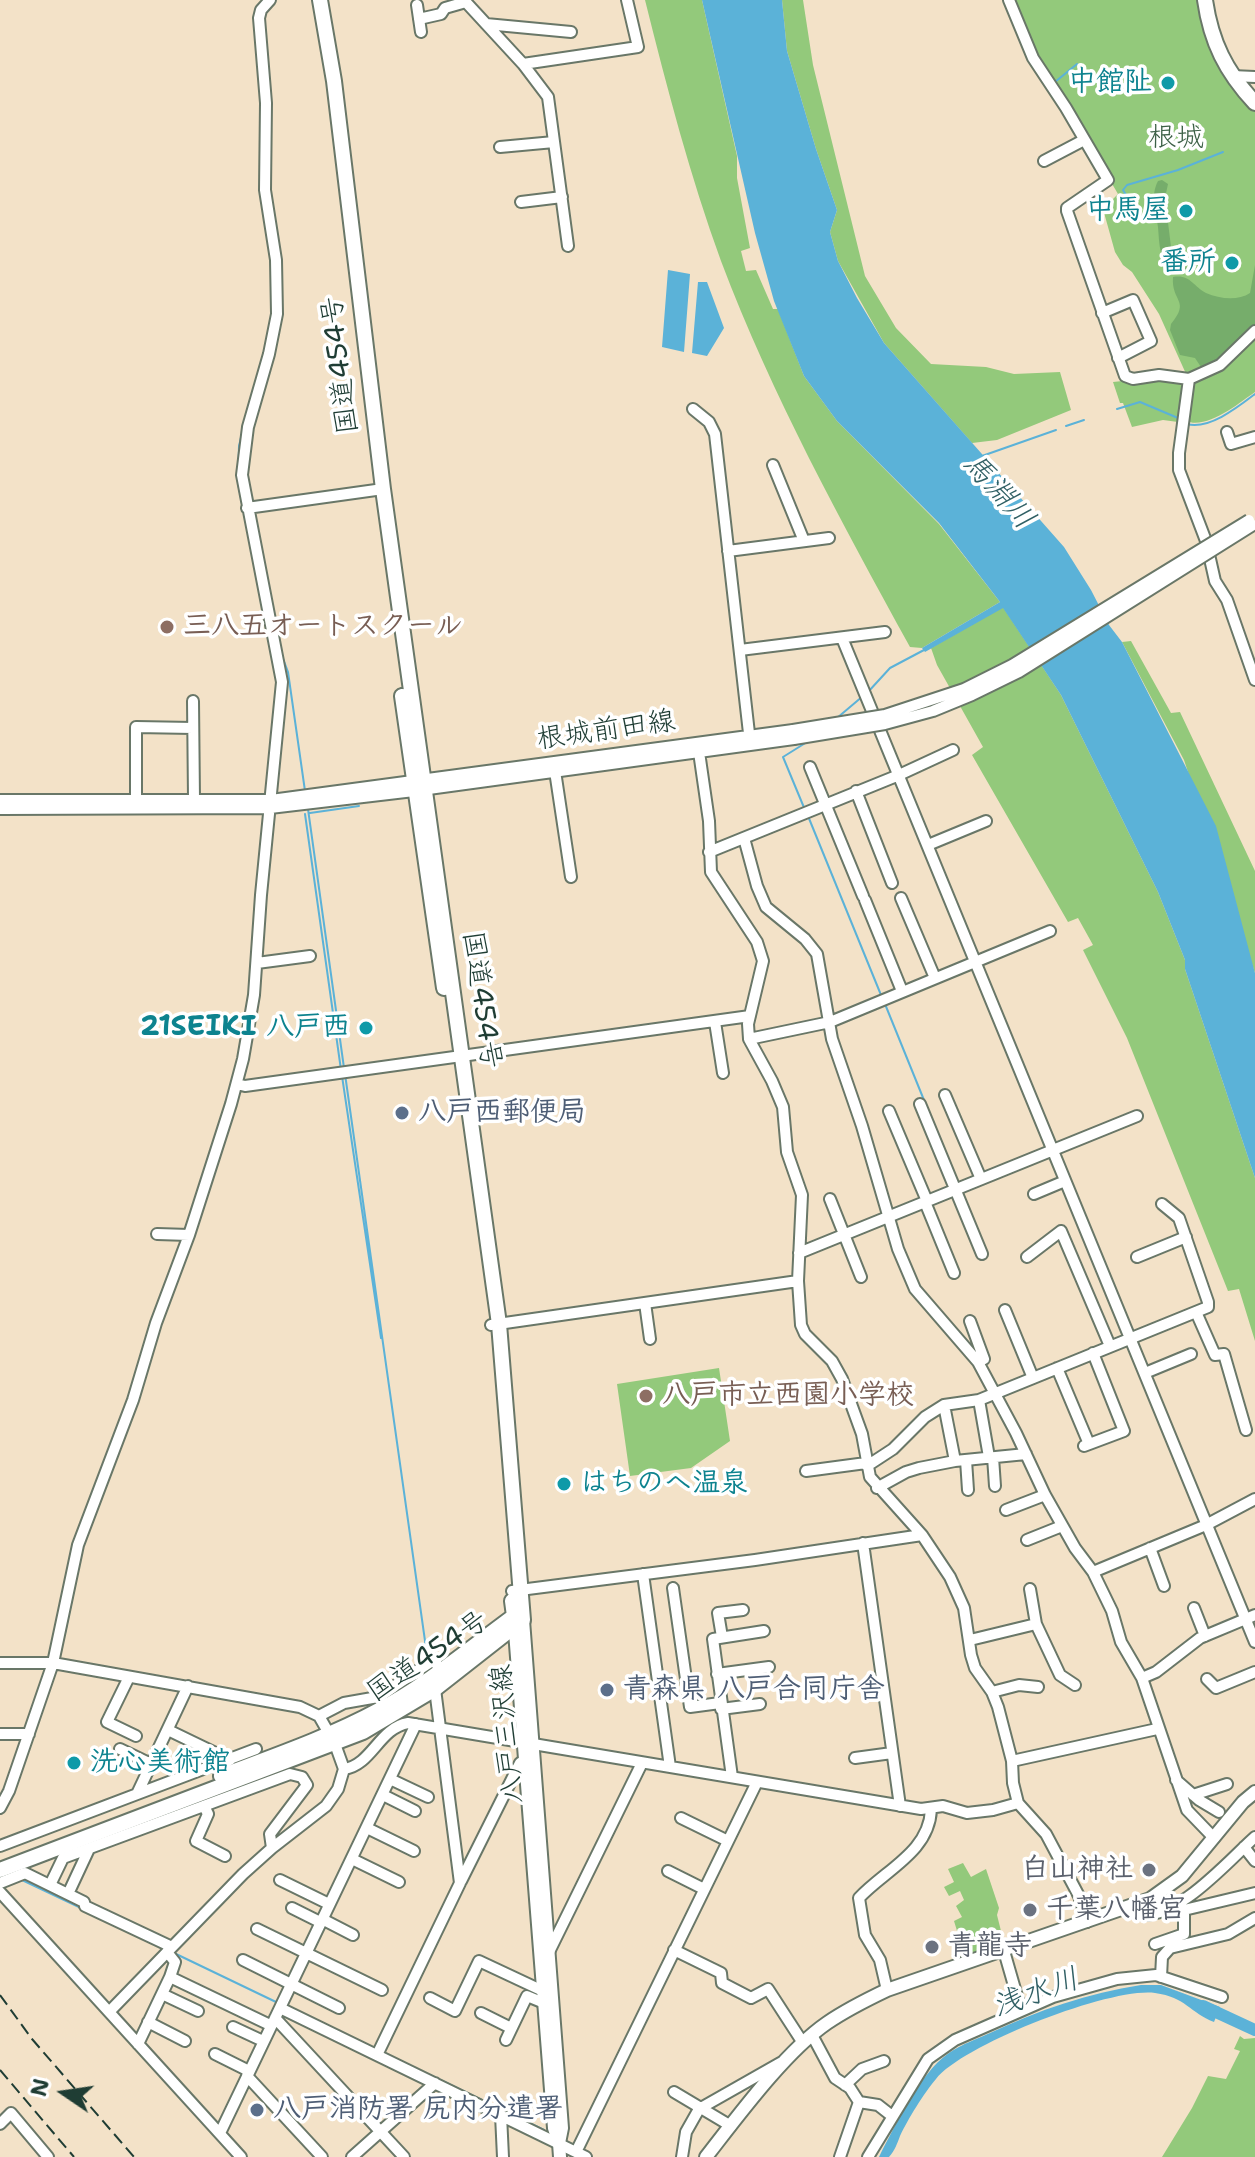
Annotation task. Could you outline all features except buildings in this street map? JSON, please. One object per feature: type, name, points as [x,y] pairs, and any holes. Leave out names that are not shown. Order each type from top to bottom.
[{"type":"highway","name":"国道454号","points":[[311,0],[495,1324],[517,1621]]},
{"type":"highway","name":"国道454号","points":[[320,0],[334,81],[378,490]]},
{"type":"highway","points":[[1205,0],[1209,29],[1218,54],[1255,103]]},
{"type":"highway","name":"国道454号","points":[[332,1739],[517,1621]]},
{"type":"highway","name":"国道454号","points":[[0,1870],[100,1827],[403,1710],[435,1689],[517,1621]]},
{"type":"highway","name":"国道454号","points":[[0,1860],[100,1827]]},
{"type":"main road","name":"八戸三沢線","points":[[517,1621],[549,1952],[562,2128],[559,2143]]},
{"type":"main road","name":"八戸三沢線","points":[[528,1744],[525,1760],[543,1997],[554,2128],[560,2157]]},
{"type":"main road","points":[[706,2157],[807,2039],[852,2007],[887,1990],[1132,1907],[1166,1889],[1182,1876],[1243,1802],[1255,1792]]},
{"type":"street","points":[[523,64],[638,47],[627,0]]},
{"type":"street","points":[[1009,0],[1033,58],[1108,180],[1067,211],[1127,378],[1159,375],[1189,379],[1220,365],[1255,331]]},
{"type":"street","points":[[419,19],[441,14],[445,8],[465,1],[523,64],[548,97],[568,246]]},
{"type":"street","points":[[0,1808],[13,1781],[53,1663],[78,1545],[121,1435],[156,1323],[189,1235],[237,1084],[250,1027],[282,682],[242,475],[244,444],[275,330],[278,290],[265,190],[266,103],[259,18],[265,5]]},
{"type":"street","points":[[417,5],[421,32]]},
{"type":"street","points":[[486,24],[571,32]]},
{"type":"street","points":[[1232,76],[1255,77]]},
{"type":"street","points":[[1044,161],[1084,140]]},
{"type":"street","points":[[500,147],[554,142]]},
{"type":"street","points":[[521,202],[562,197]]},
{"type":"street","points":[[1102,313],[1133,300],[1151,341],[1118,358]]},
{"type":"street","points":[[1189,379],[1179,470],[1206,541],[1215,581],[1227,600],[1255,680]]},
{"type":"street","points":[[693,409],[709,422],[715,434],[750,740]]},
{"type":"street","points":[[1227,432],[1231,444],[1255,437]]},
{"type":"street","points":[[773,465],[804,541]]},
{"type":"street","points":[[247,508],[378,490]]},
{"type":"street","name":"根城前田線","points":[[420,785],[793,734],[885,715],[964,689],[1012,665],[1253,521]]},
{"type":"street","points":[[728,551],[829,538]]},
{"type":"street","points":[[740,650],[885,632]]},
{"type":"street","points":[[842,638],[1206,1525],[1250,1617],[1255,1642]]},
{"type":"street","points":[[193,701],[194,799]]},
{"type":"street","points":[[136,799],[136,727],[193,728]]},
{"type":"street","name":"根城前田線","points":[[420,785],[699,752],[750,740]]},
{"type":"street","points":[[709,852],[953,750]]},
{"type":"street","points":[[699,752],[709,821],[711,872],[761,953],[762,970],[750,1016],[749,1039],[783,1107],[787,1152],[802,1195],[798,1281],[801,1325],[805,1334],[839,1372],[862,1434],[870,1477],[922,1535],[959,1597],[964,1608],[975,1668],[992,1692],[1012,1761],[1018,1803],[1046,1834],[1079,1896],[1087,1922]]},
{"type":"street","points":[[810,767],[902,991]]},
{"type":"street","points":[[555,771],[571,877]]},
{"type":"street","points":[[0,809],[270,804],[420,785]]},
{"type":"street","points":[[856,791],[892,883]]},
{"type":"street","points":[[0,800],[194,799],[270,804]]},
{"type":"street","points":[[928,845],[986,821]]},
{"type":"street","points":[[744,838],[766,907],[805,939],[817,954],[832,1039],[888,1217],[915,1289],[978,1362],[1045,1495],[1093,1572],[1112,1611],[1121,1642],[1142,1678],[1187,1810],[1214,1838]]},
{"type":"street","points":[[901,898],[935,978]]},
{"type":"street","points":[[749,1039],[830,1022],[1050,931]]},
{"type":"street","points":[[257,963],[310,956]]},
{"type":"street","points":[[237,1084],[245,1086],[458,1058],[750,1016]]},
{"type":"street","points":[[715,1022],[723,1073]]},
{"type":"street","points":[[945,1095],[981,1179]]},
{"type":"street","points":[[920,1104],[982,1254]]},
{"type":"street","points":[[889,1111],[954,1273]]},
{"type":"street","points":[[799,1253],[1137,1116]]},
{"type":"street","points":[[1034,1194],[1065,1181]]},
{"type":"street","points":[[830,1199],[861,1277]]},
{"type":"street","points":[[806,1471],[867,1465],[893,1449],[925,1417],[944,1405],[979,1400],[1208,1307],[1179,1218],[1162,1204]]},
{"type":"street","points":[[1027,1257],[1061,1231],[1110,1346]]},
{"type":"street","points":[[157,1234],[189,1235]]},
{"type":"street","points":[[1137,1257],[1186,1237]]},
{"type":"street","points":[[495,1324],[798,1281]]},
{"type":"street","points":[[645,1303],[650,1339]]},
{"type":"street","points":[[1005,1310],[1033,1378]]},
{"type":"street","points":[[1196,1312],[1215,1355],[1224,1354],[1246,1430]]},
{"type":"street","points":[[970,1321],[984,1359],[978,1362]]},
{"type":"street","points":[[1057,1368],[1087,1445],[1124,1431],[1093,1353]]},
{"type":"street","points":[[1145,1373],[1191,1354]]},
{"type":"street","points":[[979,1400],[995,1486]]},
{"type":"street","points":[[944,1405],[968,1490]]},
{"type":"street","points":[[877,1488],[906,1472],[960,1460],[1026,1454]]},
{"type":"street","points":[[1006,1510],[1045,1495]]},
{"type":"street","points":[[1093,1572],[1206,1525],[1255,1499]]},
{"type":"street","points":[[1027,1540],[1062,1526]]},
{"type":"street","points":[[516,1590],[922,1535]]},
{"type":"street","points":[[863,1543],[900,1806]]},
{"type":"street","points":[[1150,1548],[1164,1586]]},
{"type":"street","points":[[643,1574],[670,1767]]},
{"type":"street","points":[[673,1588],[690,1707],[760,1704]]},
{"type":"street","points":[[1030,1589],[1036,1624],[1060,1675],[1075,1685]]},
{"type":"street","points":[[1194,1608],[1205,1636]]},
{"type":"street","points":[[722,1637],[718,1613],[743,1610]]},
{"type":"street","points":[[1142,1678],[1156,1672],[1205,1636],[1250,1617]]},
{"type":"street","points":[[970,1640],[1036,1624]]},
{"type":"street","points":[[732,1777],[713,1639],[764,1631]]},
{"type":"street","points":[[319,1716],[344,1703],[378,1697],[435,1659],[439,1671]]},
{"type":"street","points":[[0,1663],[53,1663],[300,1707],[319,1716],[344,1769],[338,1789],[326,1806],[272,1848],[109,2012]]},
{"type":"street","points":[[717,1674],[769,1667]]},
{"type":"street","points":[[1207,1679],[1216,1688],[1255,1672]]},
{"type":"street","points":[[129,1677],[107,1722],[136,1736]]},
{"type":"street","points":[[992,1692],[1019,1685],[1038,1687]]},
{"type":"street","points":[[137,1794],[188,1686]]},
{"type":"street","points":[[435,1689],[460,1883]]},
{"type":"street","points":[[344,1769],[358,1765],[385,1733],[403,1723],[900,1806],[931,1810],[943,1806],[967,1813],[1018,1803]]},
{"type":"street","points":[[220,2133],[416,1724]]},
{"type":"street","points":[[1012,1761],[1157,1729]]},
{"type":"street","points":[[168,1730],[230,1760]]},
{"type":"street","points":[[0,1734],[29,1734]]},
{"type":"street","points":[[120,1749],[151,1764]]},
{"type":"street","points":[[0,1846],[256,1749]]},
{"type":"street","points":[[855,1758],[892,1753]]},
{"type":"street","points":[[377,2055],[520,1763],[525,1760]]},
{"type":"street","points":[[549,1952],[642,1763]]},
{"type":"street","points":[[50,1885],[63,1858],[290,1774],[302,1777],[307,1785],[270,1834],[272,1848]]},
{"type":"street","points":[[0,1778],[13,1781]]},
{"type":"street","points":[[1174,1778],[1219,1812]]},
{"type":"street","points":[[390,1779],[428,1797]]},
{"type":"street","points":[[170,1977],[278,2012],[377,2055],[581,2154],[674,1950],[757,1782]]},
{"type":"street","points":[[1193,1795],[1227,1784]]},
{"type":"street","points":[[383,1795],[415,1811]]},
{"type":"street","points":[[204,1806],[208,1814],[196,1841],[225,1856]]},
{"type":"street","points":[[887,1990],[880,1960],[865,1935],[859,1898],[924,1840],[931,1810]]},
{"type":"street","points":[[681,1818],[728,1841]]},
{"type":"street","points":[[367,1828],[414,1851]]},
{"type":"street","points":[[1132,1907],[1137,1914],[1145,1916],[1170,1908],[1190,1896],[1255,1837]]},
{"type":"street","points":[[1244,1847],[1255,1861]]},
{"type":"street","points":[[68,1894],[89,1849]]},
{"type":"street","points":[[352,1859],[399,1882]]},
{"type":"street","points":[[668,1871],[704,1889]]},
{"type":"street","points":[[0,1883],[25,1873],[170,1949],[175,1962],[170,1977],[138,2044]]},
{"type":"street","points":[[280,1880],[329,1904]]},
{"type":"street","points":[[0,1892],[241,2157]]},
{"type":"street","points":[[1170,1908],[1184,1910],[1255,1893]]},
{"type":"street","points":[[292,1908],[353,1935]]},
{"type":"street","points":[[1155,1944],[1184,1934],[1184,1910]]},
{"type":"street","points":[[1161,1977],[1162,1957],[1170,1948],[1228,1934],[1255,1918]]},
{"type":"street","points":[[257,1929],[382,1990]]},
{"type":"street","points":[[674,1950],[721,1973],[722,1983],[751,1998],[768,1989],[835,2078],[859,2102],[878,2105],[892,2116]]},
{"type":"street","points":[[1004,1951],[1021,2010]]},
{"type":"street","points":[[243,1960],[339,2008]]},
{"type":"street","points":[[430,1998],[455,2011],[479,1961],[543,1997]]},
{"type":"street","points":[[868,2157],[928,2059],[942,2047],[1021,2010],[1084,1987],[1146,1975],[1222,1997]]},
{"type":"street","points":[[162,1994],[198,2011]]},
{"type":"street","points":[[506,2040],[527,1996],[543,1997]]},
{"type":"street","points":[[278,2012],[404,2157]]},
{"type":"street","points":[[481,2013],[511,2028]]},
{"type":"street","points":[[148,2022],[185,2041]]},
{"type":"street","points":[[233,2027],[263,2041]]},
{"type":"street","points":[[215,2054],[248,2073],[322,2157]]},
{"type":"street","points":[[682,2157],[686,2132],[699,2109],[790,2057]]},
{"type":"street","points":[[845,2085],[862,2069],[884,2061]]},
{"type":"street","points":[[352,2157],[435,2083]]},
{"type":"street","points":[[674,2092],[731,2126]]},
{"type":"street","points":[[840,2157],[859,2102]]},
{"type":"street","points":[[0,2124],[11,2113],[48,2157]]},
{"type":"street","points":[[501,2115],[503,2157]]},
{"type":"green space","points":[[645,0],[702,0],[737,156],[737,178],[750,248],[741,251],[746,271],[756,270],[773,309],[778,309],[804,376],[837,421],[939,524],[1000,602],[922,648],[910,647],[762,361],[710,229],[689,164]]},
{"type":"green space","points":[[782,0],[803,0],[813,65],[865,276],[896,328],[931,364],[986,367],[1014,374],[1060,372],[1071,410],[997,440],[972,443],[884,343],[838,261],[830,232],[837,210],[787,51]]},
{"type":"green space","name":"根城","points":[[1014,0],[1200,0],[1255,107],[1255,329],[1219,364],[1187,376],[1159,314],[1115,252],[1103,209],[1118,194],[1037,61]]},
{"type":"green space","points":[[1158,181],[1168,184],[1165,198],[1172,255],[1187,268],[1185,272],[1170,265],[1160,249],[1154,198]]},
{"type":"green space","points":[[1255,265],[1255,326],[1217,362],[1201,367],[1195,358],[1180,355],[1170,330],[1180,305],[1173,277],[1187,279],[1211,295],[1234,298],[1250,293]]},
{"type":"green space","points":[[1255,335],[1255,392],[1213,419],[1194,423],[1186,421],[1191,384]]},
{"type":"green space","points":[[1160,377],[1184,382],[1178,422],[1163,420],[1132,427],[1113,382]]},
{"type":"green space","points":[[1003,607],[1061,695],[1158,892],[1185,960],[1185,969],[1255,1178],[1255,1341],[1239,1289],[1228,1291],[1127,1038],[1083,950],[1093,945],[1078,918],[1068,922],[972,755],[983,747],[937,665],[931,648]]},
{"type":"green space","points":[[1131,641],[1171,713],[1180,712],[1255,871],[1255,973],[1184,760],[1122,642]]},
{"type":"green space","points":[[719,1368],[730,1441],[691,1468],[630,1476],[617,1384]]},
{"type":"green space","points":[[963,1863],[971,1877],[986,1869],[999,1908],[997,1915],[1004,1943],[965,1957],[954,1921],[962,1917],[956,1906],[964,1900],[960,1891],[949,1896],[944,1887],[954,1882],[948,1869]]},
{"type":"green space","points":[[1240,2036],[1244,2039],[1255,2038],[1255,2157],[1162,2157],[1208,2076],[1226,2079],[1240,2051],[1234,2049]]},
{"type":"water","name":"馬淵川","points":[[702,0],[782,0],[787,51],[837,210],[830,232],[838,261],[857,298],[884,343],[1064,547],[1122,642],[1216,826],[1255,973],[1255,1178],[1185,969],[1185,960],[1158,892],[1061,695],[1003,608],[925,652],[922,648],[1000,602],[939,523],[837,421],[804,376],[774,301],[755,233]]},
{"type":"water","points":[[668,270],[690,274],[684,352],[662,347]]},
{"type":"water","points":[[698,282],[707,282],[724,328],[707,356],[692,353]]},
{"type":"water","points":[[1141,1985],[1161,1985],[1220,2007],[1214,2022],[1174,1998],[1155,1993],[1134,1994],[1074,2008],[1006,2035],[952,2065],[936,2079],[912,2114],[889,2157],[879,2157],[921,2083],[950,2053],[968,2042],[1045,2010]]},
{"type":"waterway","points":[[1055,82],[1077,64]]},
{"type":"waterway","points":[[260,162],[261,121]]},
{"type":"waterway","points":[[1129,200],[1123,190],[1127,185],[1223,152]]},
{"type":"waterway","points":[[275,224],[279,245]]},
{"type":"waterway","points":[[281,279],[282,305]]},
{"type":"waterway","points":[[1187,424],[1214,421],[1255,394]]},
{"type":"waterway","points":[[1117,409],[1140,402],[1178,418]]},
{"type":"waterway","points":[[249,404],[239,446],[238,483],[265,618]]},
{"type":"waterway","points":[[1066,426],[1084,420]]},
{"type":"waterway","name":"馬淵川","points":[[982,456],[1056,430]]},
{"type":"waterway","points":[[868,692],[890,668],[924,650]]},
{"type":"waterway","points":[[282,656],[288,672],[305,791]]},
{"type":"waterway","points":[[837,718],[863,696]]},
{"type":"waterway","points":[[805,810],[783,757],[807,742]]},
{"type":"waterway","points":[[310,813],[359,806]]},
{"type":"waterway","points":[[308,809],[344,1068]]},
{"type":"waterway","points":[[305,814],[341,1070]]},
{"type":"waterway","points":[[269,867],[274,816]]},
{"type":"waterway","points":[[808,816],[881,995]]},
{"type":"waterway","points":[[885,1004],[928,1110]]},
{"type":"waterway","points":[[250,1046],[257,1009]]},
{"type":"waterway","points":[[345,1074],[427,1655]]},
{"type":"waterway","points":[[342,1076],[381,1338]]},
{"type":"waterway","points":[[110,1476],[120,1448]]},
{"type":"waterway","points":[[65,1633],[76,1580]]},
{"type":"waterway","points":[[33,1736],[52,1682]]},
{"type":"waterway","points":[[22,1880],[81,1908]]},
{"type":"waterway","points":[[174,1953],[276,2002]]},
{"type":"waterway","name":"浅水川","points":[[1203,2006],[1255,2030]]},
{"type":"waterway","points":[[430,2075],[544,2130]]},
{"type":"railway","points":[[0,1995],[32,2039],[134,2157]]},
{"type":"railway","points":[[0,2070],[74,2157]]},
{"type":"place","name":"中館阯","points":[[1168,83]]},
{"type":"place","name":"中馬屋","points":[[1186,211]]},
{"type":"place","name":"番所","points":[[1232,263]]},
{"type":"place","name":"三八五オートスクール","points":[[167,627]]},
{"type":"place","name":"21SEIKI 八戸西","points":[[366,1028]]},
{"type":"place","name":"八戸西郵便局","points":[[402,1113]]},
{"type":"place","name":"八戸市立西園小学校","points":[[646,1396]]},
{"type":"place","name":"はちのへ温泉","points":[[564,1484]]},
{"type":"place","name":"青森県 八戸合同庁舎","points":[[607,1690]]},
{"type":"place","name":"洗心美術館","points":[[74,1763]]},
{"type":"place","name":"白山神社","points":[[1149,1870]]},
{"type":"place","name":"千葉八幡宮","points":[[1030,1910]]},
{"type":"place","name":"青龍寺","points":[[932,1947]]},
{"type":"place","name":"八戸消防署 尻内分遣署","points":[[257,2110]]}]
